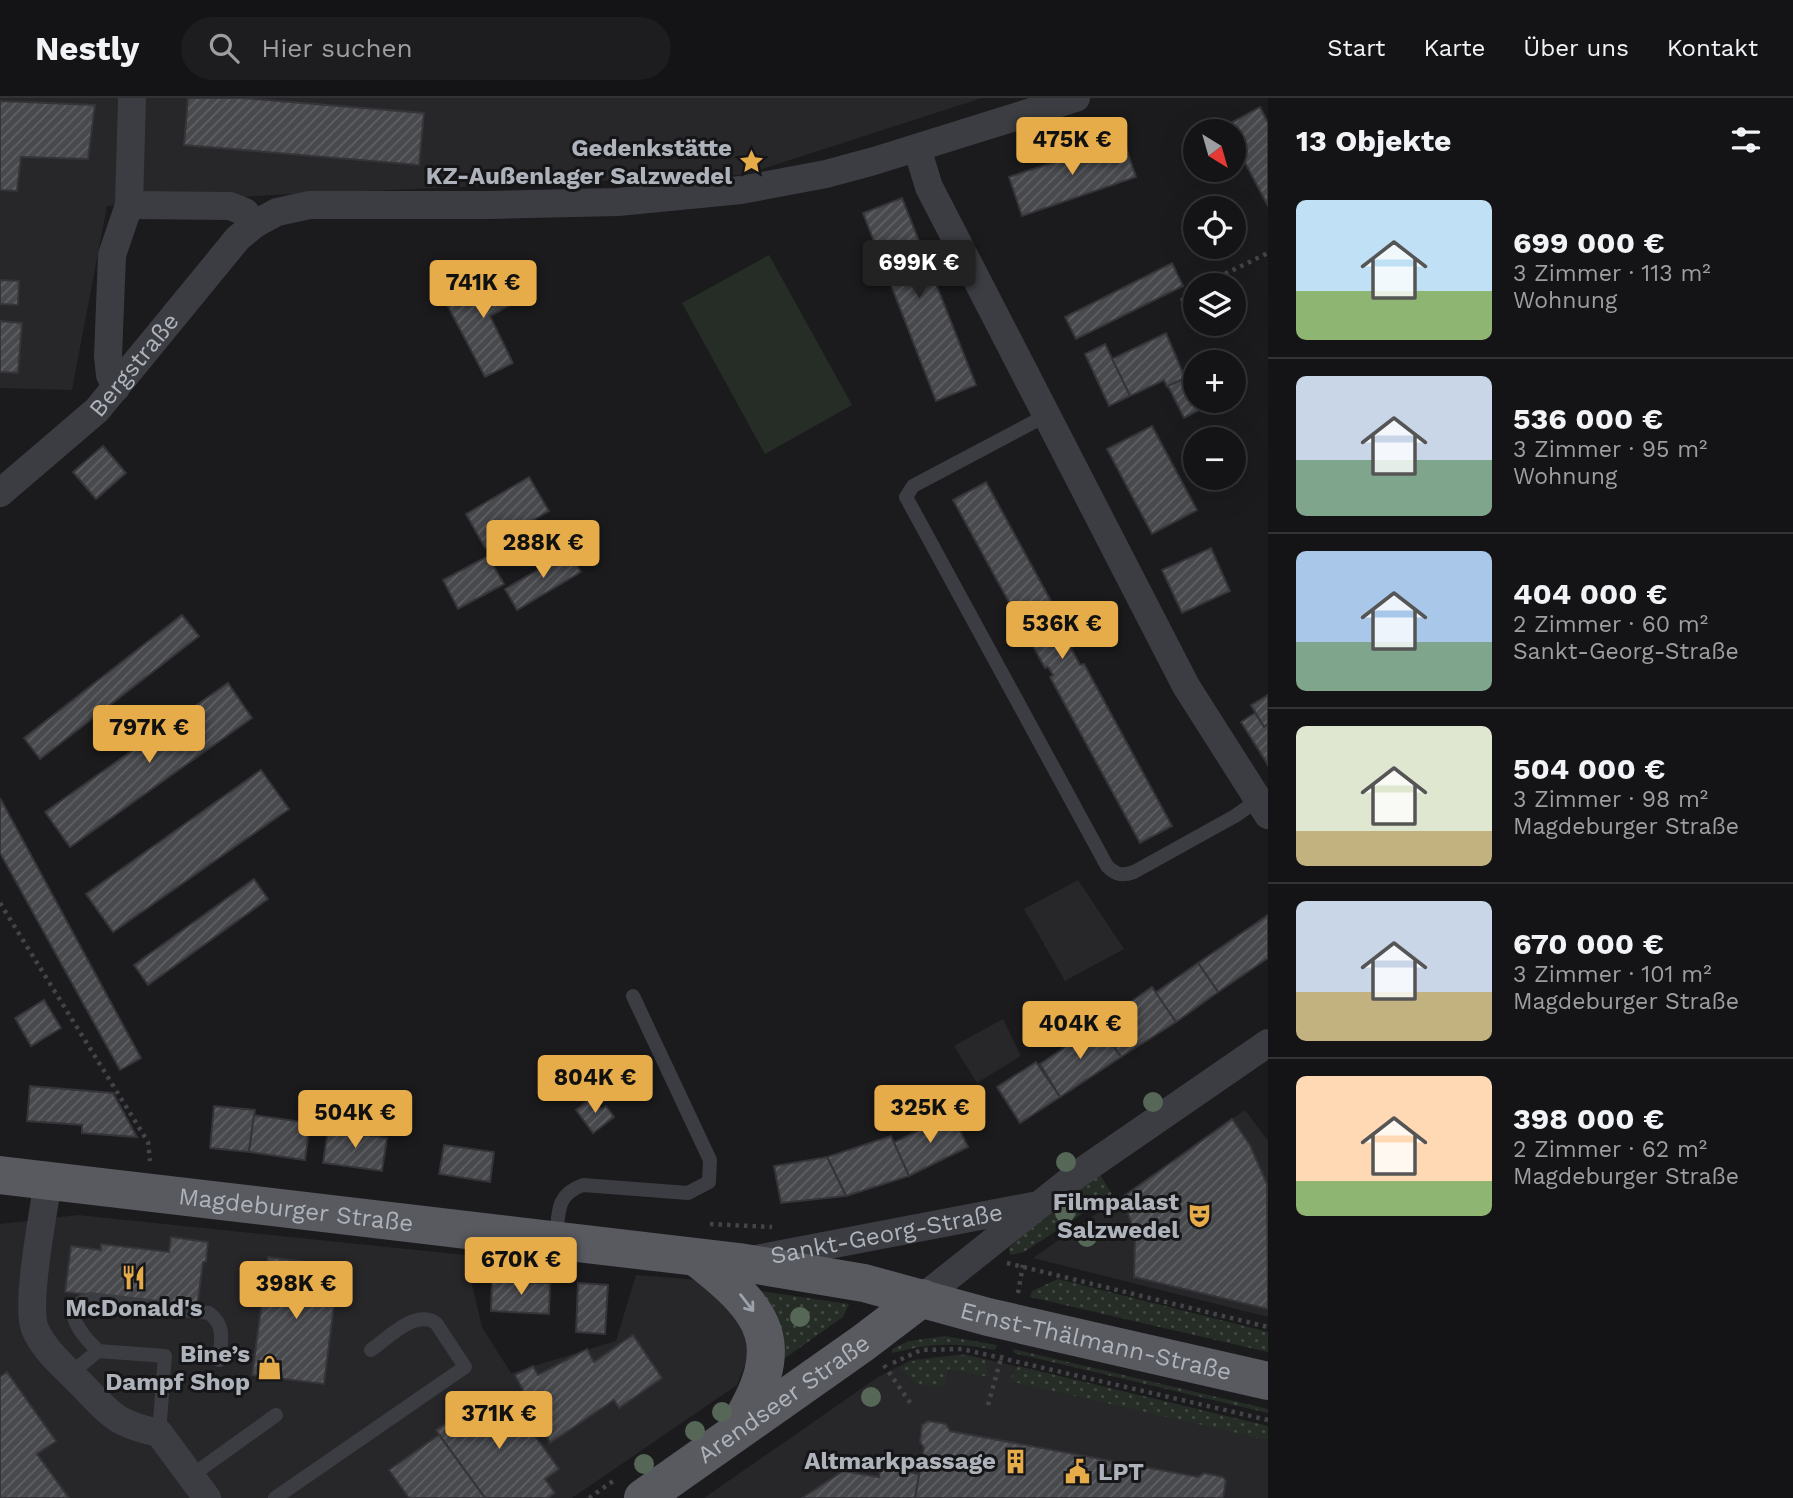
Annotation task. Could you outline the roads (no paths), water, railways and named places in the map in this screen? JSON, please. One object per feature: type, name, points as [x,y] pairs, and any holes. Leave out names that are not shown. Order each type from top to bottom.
[{"type":"main road","name":"Magdeburger Straße","points":[[0,1175],[48,1180],[155,1171],[555,1240],[697,1240],[739,1262],[864,1283],[922,1298]]},
{"type":"main road","points":[[697,1240],[748,1303],[758,1318],[764,1335],[765,1371],[752,1404],[732,1436]]},
{"type":"main road","name":"Ernst-Thälmann-Straße","points":[[922,1298],[988,1317],[1268,1381]]},
{"type":"main road","name":"Arendseer Straße","points":[[643,1498],[863,1343],[922,1298]]},
{"type":"street","points":[[116,388],[110,375],[108,356],[112,255],[129,205],[132,98]]},
{"type":"street","name":"Bergstraße","points":[[0,494],[97,410],[238,238],[255,224],[277,212],[310,205],[490,205],[675,198],[826,174],[1076,98]]},
{"type":"street","points":[[917,148],[929,187],[1186,686],[1263,807]]},
{"type":"street","points":[[129,205],[230,206],[245,212],[255,224]]},
{"type":"street","name":"Sankt-Georg-Straße","points":[[922,1298],[1089,1166],[1268,1044]]},
{"type":"street","points":[[48,1180],[34,1281],[33,1321],[42,1341],[113,1418],[133,1428],[159,1433],[199,1487]]},
{"type":"street","name":"Sankt-Georg-Straße","points":[[739,1262],[1036,1206]]},
{"type":"lane","points":[[1045,416],[913,486],[906,497],[1107,866],[1115,873],[1124,875],[1134,872],[1235,816],[1263,807]]},
{"type":"lane","points":[[555,1240],[561,1201],[569,1190],[583,1185],[688,1192],[709,1182],[710,1160],[633,996]]},
{"type":"lane","points":[[159,1433],[165,1356],[98,1351],[79,1332],[74,1320],[75,1307],[81,1301],[89,1299],[209,1313],[218,1320],[222,1329],[219,1360]]},
{"type":"lane","points":[[275,1498],[465,1367],[429,1318],[412,1322],[371,1350]]},
{"type":"lane","points":[[71,1373],[98,1351]]},
{"type":"lane","points":[[199,1487],[276,1415]]},
{"type":"place","name":"Gedenkstätte KZ-Außenlager Salzwedel","points":[[752,162]]},
{"type":"place","name":"Filmpalast Salzwedel","points":[[1199,1216]]},
{"type":"place","name":"McDonald's","points":[[134,1277]]},
{"type":"place","name":"Bine’s Dampf Shop","points":[[270,1368]]},
{"type":"place","name":"Altmarkpassage","points":[[1016,1461]]},
{"type":"place","name":"LPT","points":[[1078,1472]]}]
